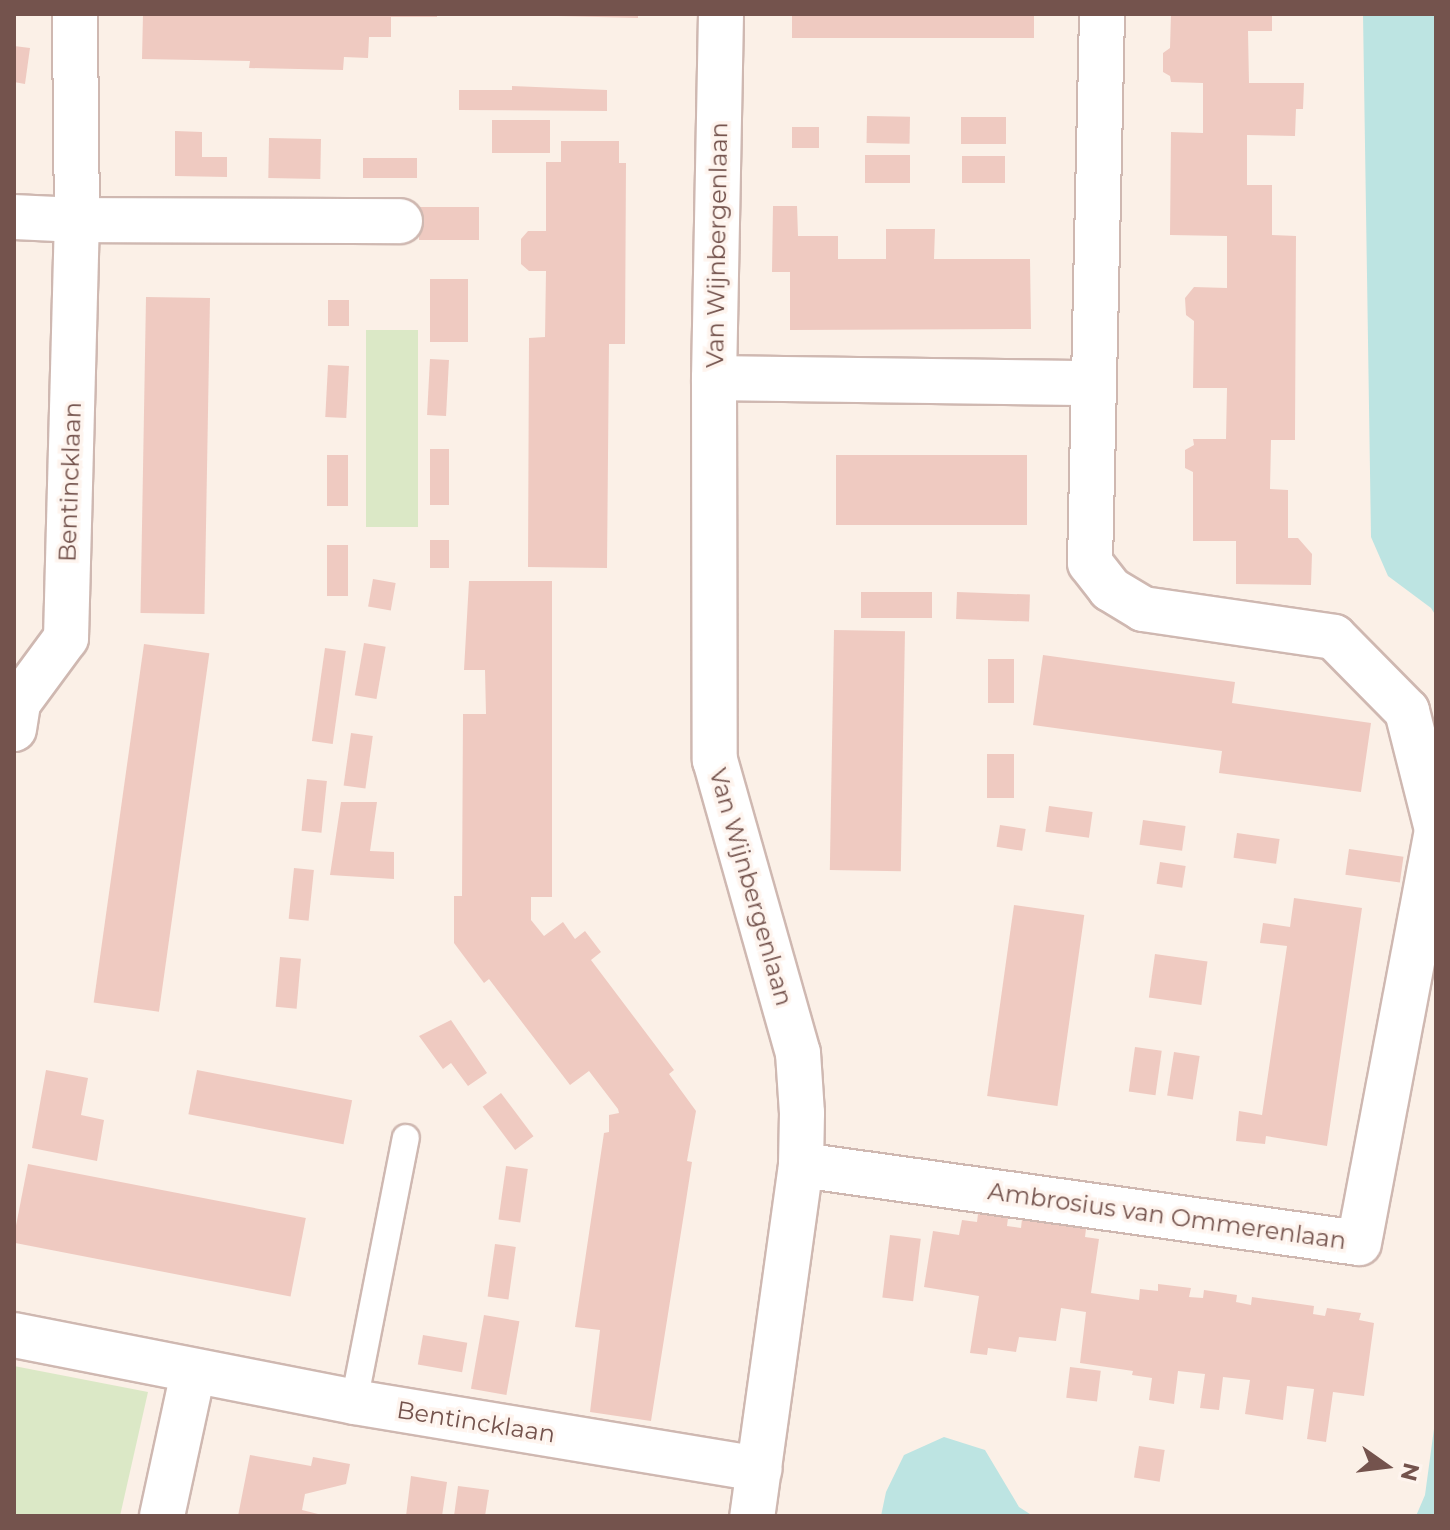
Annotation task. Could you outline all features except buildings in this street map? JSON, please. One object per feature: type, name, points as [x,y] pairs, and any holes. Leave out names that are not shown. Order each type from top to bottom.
[{"type":"street","name":"Bentincklaan","points":[[14,729],[18,703],[66,638],[77,220],[75,14]]},
{"type":"street","name":"Van Wijnbergenlaan","points":[[721,14],[714,378],[715,760],[798,1053],[801,1165],[752,1516]]},
{"type":"street","points":[[1102,14],[1090,563],[1110,589],[1143,609],[1334,637],[1407,711],[1436,826]]},
{"type":"street","points":[[14,217],[400,221]]},
{"type":"street","points":[[714,378],[1093,383]]},
{"type":"street","name":"Ambrosius van Ommerenlaan","points":[[801,1165],[1359,1243],[1436,835]]},
{"type":"street","name":"Bentincklaan","points":[[14,1335],[193,1373],[354,1402],[759,1469]]},
{"type":"street","points":[[162,1516],[193,1373]]},
{"type":"lane","points":[[354,1402],[406,1138]]},
{"type":"green space","points":[[366,330],[418,330],[418,527],[366,527]]},
{"type":"green space","points":[[14,1366],[148,1392],[120,1516],[14,1516]]},
{"type":"water","points":[[1363,14],[1436,14],[1436,616],[1431,608],[1388,576],[1371,537]]},
{"type":"water","points":[[1436,1414],[1436,1516],[1416,1516],[1425,1495]]},
{"type":"water","points":[[944,1437],[985,1450],[1019,1507],[1033,1516],[881,1516],[886,1492],[904,1455]]}]
